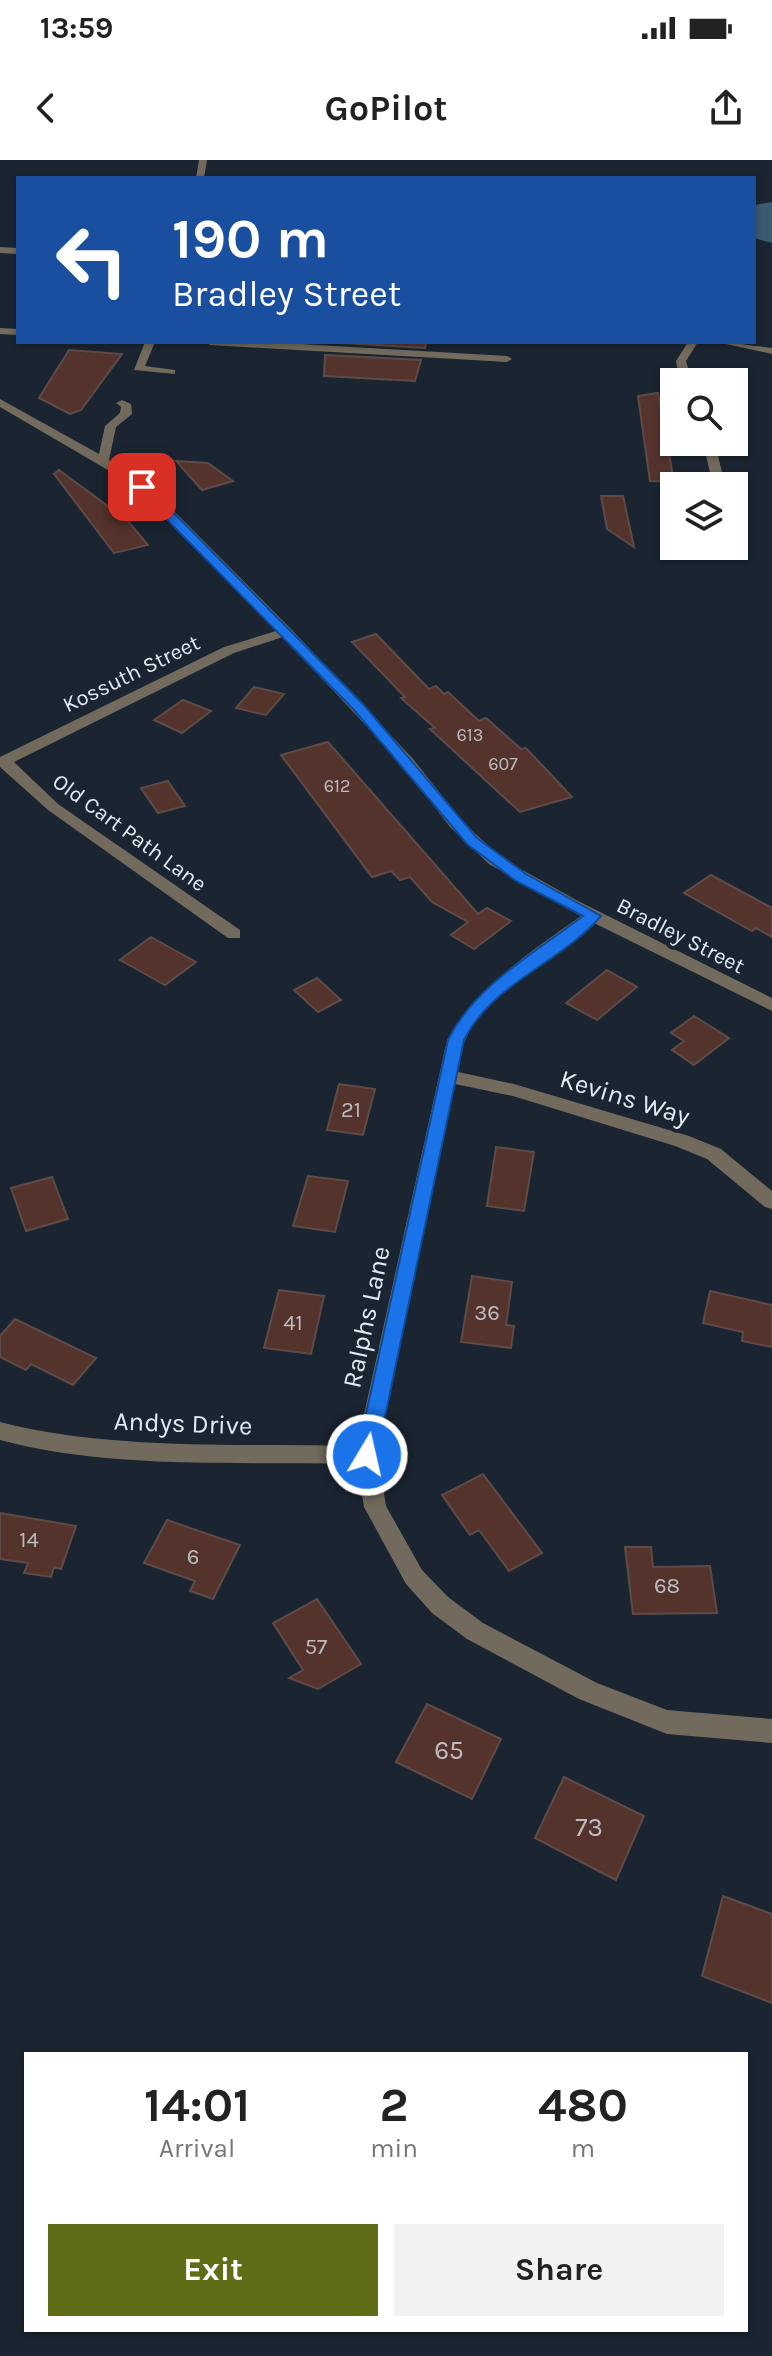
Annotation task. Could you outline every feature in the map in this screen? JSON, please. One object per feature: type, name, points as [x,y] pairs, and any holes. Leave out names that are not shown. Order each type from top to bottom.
[{"type":"street","points":[[149,344],[138,368],[171,372]]},
{"type":"street","points":[[245,344],[507,359]]},
{"type":"street","points":[[683,368],[681,361],[692,344]]},
{"type":"street","points":[[739,344],[772,351]]},
{"type":"street","name":"Bradley Street","points":[[0,402],[103,461],[154,498],[386,736],[472,841],[521,878],[772,1005]]},
{"type":"street","points":[[103,461],[111,426],[126,414],[127,406],[122,403]]},
{"type":"street","name":"Kossuth Street","points":[[2,762],[229,650],[286,632]]},
{"type":"street","name":"Old Cart Path Lane","points":[[2,762],[53,807],[234,934]]},
{"type":"street","name":"Ralphs Lane","points":[[593,916],[494,993],[465,1021],[456,1040],[367,1455],[369,1483],[375,1507],[414,1577],[440,1605],[475,1631],[588,1691],[667,1722],[772,1731]]},
{"type":"street","name":"Kevins Way","points":[[447,1076],[514,1090],[682,1141],[714,1154],[772,1202]]},
{"type":"street","name":"Andys Drive","points":[[0,1431],[45,1443],[104,1449],[367,1455]]},
{"type":"water","points":[[772,202],[772,243],[756,239],[756,205]]},
{"type":"building","points":[[359,344],[426,344],[425,348]]},
{"type":"building","points":[[69,350],[122,354],[81,410],[70,414],[39,398]]},
{"type":"building","points":[[325,355],[421,360],[415,381],[324,376]]},
{"type":"building","points":[[658,393],[660,456],[669,456],[672,472],[660,472],[660,481],[650,481],[638,396]]},
{"type":"building","points":[[176,461],[208,463],[233,481],[202,490]]},
{"type":"building","points":[[59,470],[128,521],[148,545],[114,553],[54,474]]},
{"type":"building","points":[[601,496],[623,496],[634,547],[607,529]]},
{"type":"building","points":[[376,634],[429,689],[436,686],[444,694],[448,692],[479,721],[486,718],[521,749],[526,748],[572,797],[520,812],[430,729],[435,728],[401,698],[405,697],[352,642]]},
{"type":"building","points":[[254,687],[284,694],[266,715],[236,708]]},
{"type":"building","points":[[183,700],[211,711],[182,733],[154,720]]},
{"type":"building","points":[[328,742],[478,914],[487,908],[511,921],[474,949],[451,935],[468,922],[432,902],[410,877],[400,880],[391,871],[372,877],[281,755]]},
{"type":"building","points":[[168,781],[185,806],[158,813],[141,788]]},
{"type":"building","points":[[711,875],[772,908],[772,937],[756,928],[752,931],[684,893]]},
{"type":"building","points":[[151,937],[196,962],[165,985],[120,960]]},
{"type":"building","points":[[607,970],[637,987],[597,1020],[566,1003]]},
{"type":"building","points":[[317,978],[341,1000],[318,1012],[294,990]]},
{"type":"building","points":[[694,1016],[729,1038],[694,1065],[672,1050],[684,1041],[671,1033]]},
{"type":"building","points":[[339,1084],[375,1089],[363,1135],[327,1130]]},
{"type":"building","points":[[496,1147],[534,1152],[524,1211],[487,1206]]},
{"type":"building","points":[[308,1176],[348,1181],[335,1232],[293,1226]]},
{"type":"building","points":[[52,1177],[68,1219],[26,1231],[11,1188]]},
{"type":"building","points":[[472,1276],[512,1282],[506,1325],[514,1326],[511,1348],[461,1342]]},
{"type":"building","points":[[279,1290],[324,1296],[311,1354],[264,1348]]},
{"type":"building","points":[[710,1291],[772,1305],[772,1347],[742,1341],[743,1332],[703,1323]]},
{"type":"building","points":[[15,1319],[96,1358],[73,1385],[31,1364],[26,1370],[0,1357],[0,1336]]},
{"type":"building","points":[[483,1474],[542,1553],[509,1571],[479,1530],[470,1535],[442,1495]]},
{"type":"building","points":[[0,1513],[76,1526],[61,1569],[54,1567],[51,1577],[24,1573],[28,1563],[0,1559]]},
{"type":"building","points":[[167,1520],[240,1545],[213,1599],[190,1591],[195,1581],[144,1563]]},
{"type":"building","points":[[625,1547],[651,1547],[653,1567],[710,1566],[717,1613],[633,1614]]},
{"type":"building","points":[[317,1599],[361,1664],[318,1689],[289,1678],[303,1670],[273,1623]]},
{"type":"building","points":[[427,1704],[501,1739],[472,1799],[396,1762]]},
{"type":"building","points":[[564,1777],[644,1816],[616,1880],[535,1838]]},
{"type":"building","points":[[723,1896],[772,1914],[772,2003],[702,1976]]},
{"type":"route","points":[[142,487],[359,707],[472,841],[521,878],[593,916],[483,1002],[465,1021],[456,1040],[374,1408],[367,1455]]}]
